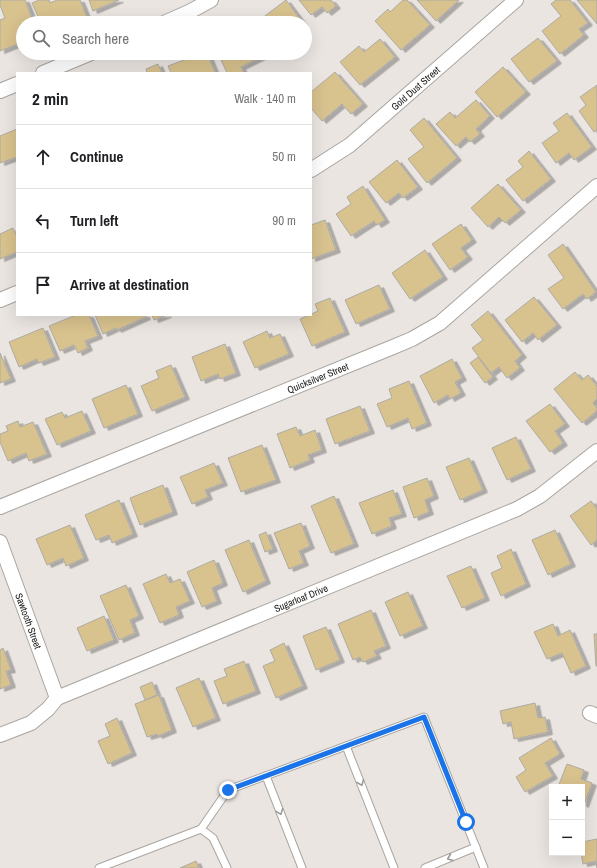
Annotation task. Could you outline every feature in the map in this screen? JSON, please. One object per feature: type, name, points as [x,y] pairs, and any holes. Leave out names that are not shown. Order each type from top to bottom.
[{"type":"street","points":[[180,16],[211,0]]},
{"type":"street","name":"Gold Dust Street","points":[[312,169],[350,145],[516,0]]},
{"type":"street","points":[[45,72],[74,60]]},
{"type":"street","points":[[0,91],[16,84]]},
{"type":"street","name":"Quicksilver Street","points":[[0,507],[393,347],[440,323],[597,186]]},
{"type":"street","points":[[0,300],[16,293]]},
{"type":"street","name":"Sugarloaf Drive","points":[[0,735],[31,723],[48,709],[58,698],[516,509],[540,496],[597,451]]},
{"type":"street","name":"Sawtooth Street","points":[[0,542],[58,698]]},
{"type":"lane","points":[[99,868],[201,829],[228,790],[424,717],[484,868]]},
{"type":"lane","points":[[346,746],[394,868]]},
{"type":"lane","points":[[266,776],[302,868]]},
{"type":"lane","points":[[201,829],[212,838],[227,868]]},
{"type":"lane","points":[[425,868],[476,847]]},
{"type":"building","points":[[0,0],[25,0],[31,16],[16,16],[16,45],[0,51],[0,20],[5,18],[0,5]]},
{"type":"building","points":[[39,0],[49,0],[50,3],[57,0],[80,0],[86,16],[38,16],[32,3]]},
{"type":"building","points":[[89,0],[119,0],[93,11]]},
{"type":"building","points":[[286,0],[298,16],[265,16]]},
{"type":"building","points":[[299,0],[331,0],[336,6],[327,13],[322,7],[311,15]]},
{"type":"building","points":[[403,0],[407,0],[430,25],[401,50],[375,21],[388,9],[390,12]]},
{"type":"building","points":[[417,0],[459,0],[436,21]]},
{"type":"building","points":[[556,0],[570,0],[588,23],[579,29],[584,35],[560,54],[542,31],[561,16],[551,4]]},
{"type":"building","points":[[577,0],[597,0],[597,24]]},
{"type":"building","points":[[538,38],[557,61],[529,82],[511,59]]},
{"type":"building","points":[[380,39],[395,57],[360,85],[340,62],[359,46],[364,52]]},
{"type":"building","points":[[184,60],[210,60],[215,72],[171,72],[168,66]]},
{"type":"building","points":[[221,60],[255,60],[241,67],[244,72],[227,72]]},
{"type":"building","points":[[158,64],[162,72],[147,72],[146,69]]},
{"type":"building","points":[[503,67],[526,92],[497,117],[475,92]]},
{"type":"building","points":[[335,72],[363,104],[351,114],[342,104],[322,121],[312,109],[312,91]]},
{"type":"building","points":[[597,85],[597,130],[594,132],[579,111],[586,105],[580,97]]},
{"type":"building","points":[[476,100],[490,116],[476,129],[480,134],[470,142],[466,137],[456,146],[436,124],[450,112],[455,118]]},
{"type":"building","points":[[567,113],[592,147],[574,160],[569,153],[556,163],[542,143],[559,131],[553,123]]},
{"type":"building","points":[[424,118],[457,158],[427,183],[408,159],[424,147],[410,130]]},
{"type":"building","points":[[16,129],[16,157],[0,163],[0,136]]},
{"type":"building","points":[[529,151],[551,179],[523,201],[506,180],[523,167],[518,161]]},
{"type":"building","points":[[397,160],[418,187],[403,198],[399,193],[386,203],[369,182]]},
{"type":"building","points":[[498,184],[521,210],[505,223],[499,217],[488,227],[471,208]]},
{"type":"building","points":[[363,186],[385,220],[377,225],[374,221],[351,236],[336,214],[351,204],[347,197]]},
{"type":"building","points":[[325,220],[336,250],[312,259],[312,225]]},
{"type":"building","points":[[461,224],[472,240],[461,248],[468,257],[450,270],[432,244]]},
{"type":"building","points":[[13,228],[16,235],[16,252],[0,259],[0,234]]},
{"type":"building","points":[[563,244],[596,292],[587,299],[583,294],[563,309],[548,289],[564,278],[548,255]]},
{"type":"building","points":[[425,250],[443,277],[410,299],[392,273]]},
{"type":"building","points":[[379,285],[390,309],[356,324],[345,300]]},
{"type":"building","points":[[534,297],[557,325],[538,340],[533,333],[522,342],[505,320]]},
{"type":"building","points":[[330,298],[345,332],[312,346],[300,319],[307,316],[312,316],[312,314],[318,311],[315,304]]},
{"type":"building","points":[[488,311],[522,355],[515,361],[520,368],[507,378],[499,367],[491,373],[472,348],[483,340],[471,325]]},
{"type":"building","points":[[74,316],[89,316],[98,336],[85,341],[88,348],[78,353],[74,345],[60,351],[49,326]]},
{"type":"building","points":[[95,316],[146,317],[117,330],[116,328],[103,334]]},
{"type":"building","points":[[152,316],[164,316],[154,320]]},
{"type":"building","points":[[43,328],[55,357],[39,363],[37,359],[19,367],[9,342]]},
{"type":"building","points":[[267,331],[270,338],[280,334],[289,354],[255,368],[243,342]]},
{"type":"building","points":[[225,344],[236,373],[220,379],[218,374],[201,381],[192,357]]},
{"type":"building","points":[[0,353],[11,379],[0,383]]},
{"type":"building","points":[[478,357],[493,377],[485,383],[470,363]]},
{"type":"building","points":[[452,359],[462,378],[455,382],[461,393],[450,399],[448,395],[434,403],[420,376]]},
{"type":"building","points":[[171,365],[185,397],[152,411],[141,386],[159,378],[156,371]]},
{"type":"building","points":[[575,372],[582,380],[588,375],[597,386],[597,399],[593,403],[597,408],[597,411],[582,423],[554,389]]},
{"type":"building","points":[[409,381],[427,423],[412,429],[408,418],[387,427],[377,404],[392,398],[389,389]]},
{"type":"building","points":[[126,385],[138,414],[104,428],[92,399]]},
{"type":"building","points":[[550,404],[565,424],[555,431],[563,443],[550,452],[526,421]]},
{"type":"building","points":[[360,406],[370,431],[335,444],[326,419]]},
{"type":"building","points":[[82,411],[91,431],[57,445],[45,419],[62,412],[65,418]]},
{"type":"building","points":[[18,421],[20,427],[33,422],[47,454],[29,461],[26,453],[8,461],[0,442],[0,434],[8,431],[6,426]]},
{"type":"building","points":[[296,427],[300,436],[315,430],[322,450],[308,455],[310,460],[290,468],[277,434]]},
{"type":"building","points":[[516,437],[531,469],[507,480],[492,448]]},
{"type":"building","points":[[262,445],[276,480],[241,492],[228,458]]},
{"type":"building","points":[[469,458],[483,490],[460,500],[446,467]]},
{"type":"building","points":[[214,463],[223,483],[205,490],[208,497],[192,504],[180,477]]},
{"type":"building","points":[[427,478],[434,496],[425,500],[429,512],[414,518],[403,487]]},
{"type":"building","points":[[163,485],[173,512],[140,525],[130,498]]},
{"type":"building","points":[[393,490],[402,514],[389,518],[392,526],[372,534],[359,503]]},
{"type":"building","points":[[334,496],[354,544],[331,553],[311,506]]},
{"type":"building","points":[[119,500],[133,534],[112,543],[109,535],[96,540],[85,515]]},
{"type":"building","points":[[591,501],[597,509],[597,540],[591,545],[570,516]]},
{"type":"building","points":[[301,523],[310,546],[299,551],[304,563],[289,569],[274,533]]},
{"type":"building","points":[[70,525],[84,558],[66,566],[63,558],[47,565],[36,539]]},
{"type":"building","points":[[555,530],[571,564],[548,575],[532,540]]},
{"type":"building","points":[[266,532],[273,549],[265,552],[259,535]]},
{"type":"building","points":[[249,540],[266,581],[243,592],[225,550]]},
{"type":"building","points":[[511,549],[526,584],[501,596],[491,573],[502,568],[497,556]]},
{"type":"building","points":[[214,560],[223,583],[212,588],[217,601],[202,607],[187,572]]},
{"type":"building","points":[[471,566],[485,598],[462,608],[447,576]]},
{"type":"building","points":[[166,574],[170,583],[180,579],[190,601],[176,607],[179,615],[160,623],[143,584]]},
{"type":"building","points":[[126,585],[139,616],[130,620],[135,633],[119,640],[100,596]]},
{"type":"building","points":[[408,592],[423,626],[400,636],[385,602]]},
{"type":"building","points":[[371,610],[386,646],[374,651],[377,656],[363,662],[360,657],[353,660],[338,624]]},
{"type":"building","points":[[104,616],[114,640],[87,651],[77,628]]},
{"type":"building","points":[[553,624],[558,636],[570,630],[586,666],[571,673],[562,653],[547,659],[534,632]]},
{"type":"building","points":[[326,627],[340,660],[316,670],[303,636]]},
{"type":"building","points":[[594,634],[597,634],[597,666],[596,666]]},
{"type":"building","points":[[284,643],[303,686],[276,698],[263,666],[275,661],[270,650]]},
{"type":"building","points":[[3,648],[11,670],[6,671],[11,685],[0,689],[0,650]]},
{"type":"building","points":[[244,661],[256,691],[223,704],[214,681],[227,676],[224,669]]},
{"type":"building","points":[[199,678],[216,718],[193,727],[176,688]]},
{"type":"building","points":[[152,682],[157,695],[145,700],[140,687]]},
{"type":"building","points":[[159,695],[172,730],[158,736],[157,734],[147,737],[135,704]]},
{"type":"building","points":[[535,703],[538,718],[545,717],[548,732],[514,739],[511,722],[503,724],[500,711]]},
{"type":"building","points":[[117,718],[132,753],[108,764],[98,741],[110,736],[105,724]]},
{"type":"building","points":[[551,738],[560,754],[545,763],[553,776],[525,792],[516,777],[526,770],[519,758]]},
{"type":"building","points":[[567,764],[584,770],[581,779],[592,783],[585,802],[585,784],[559,784]]},
{"type":"building","points":[[597,839],[597,868],[596,861],[583,864],[582,856],[585,856],[585,841]]},
{"type":"building","points":[[196,861],[199,868],[180,868]]},
{"type":"route","points":[[228,790],[424,717],[466,822]]}]
